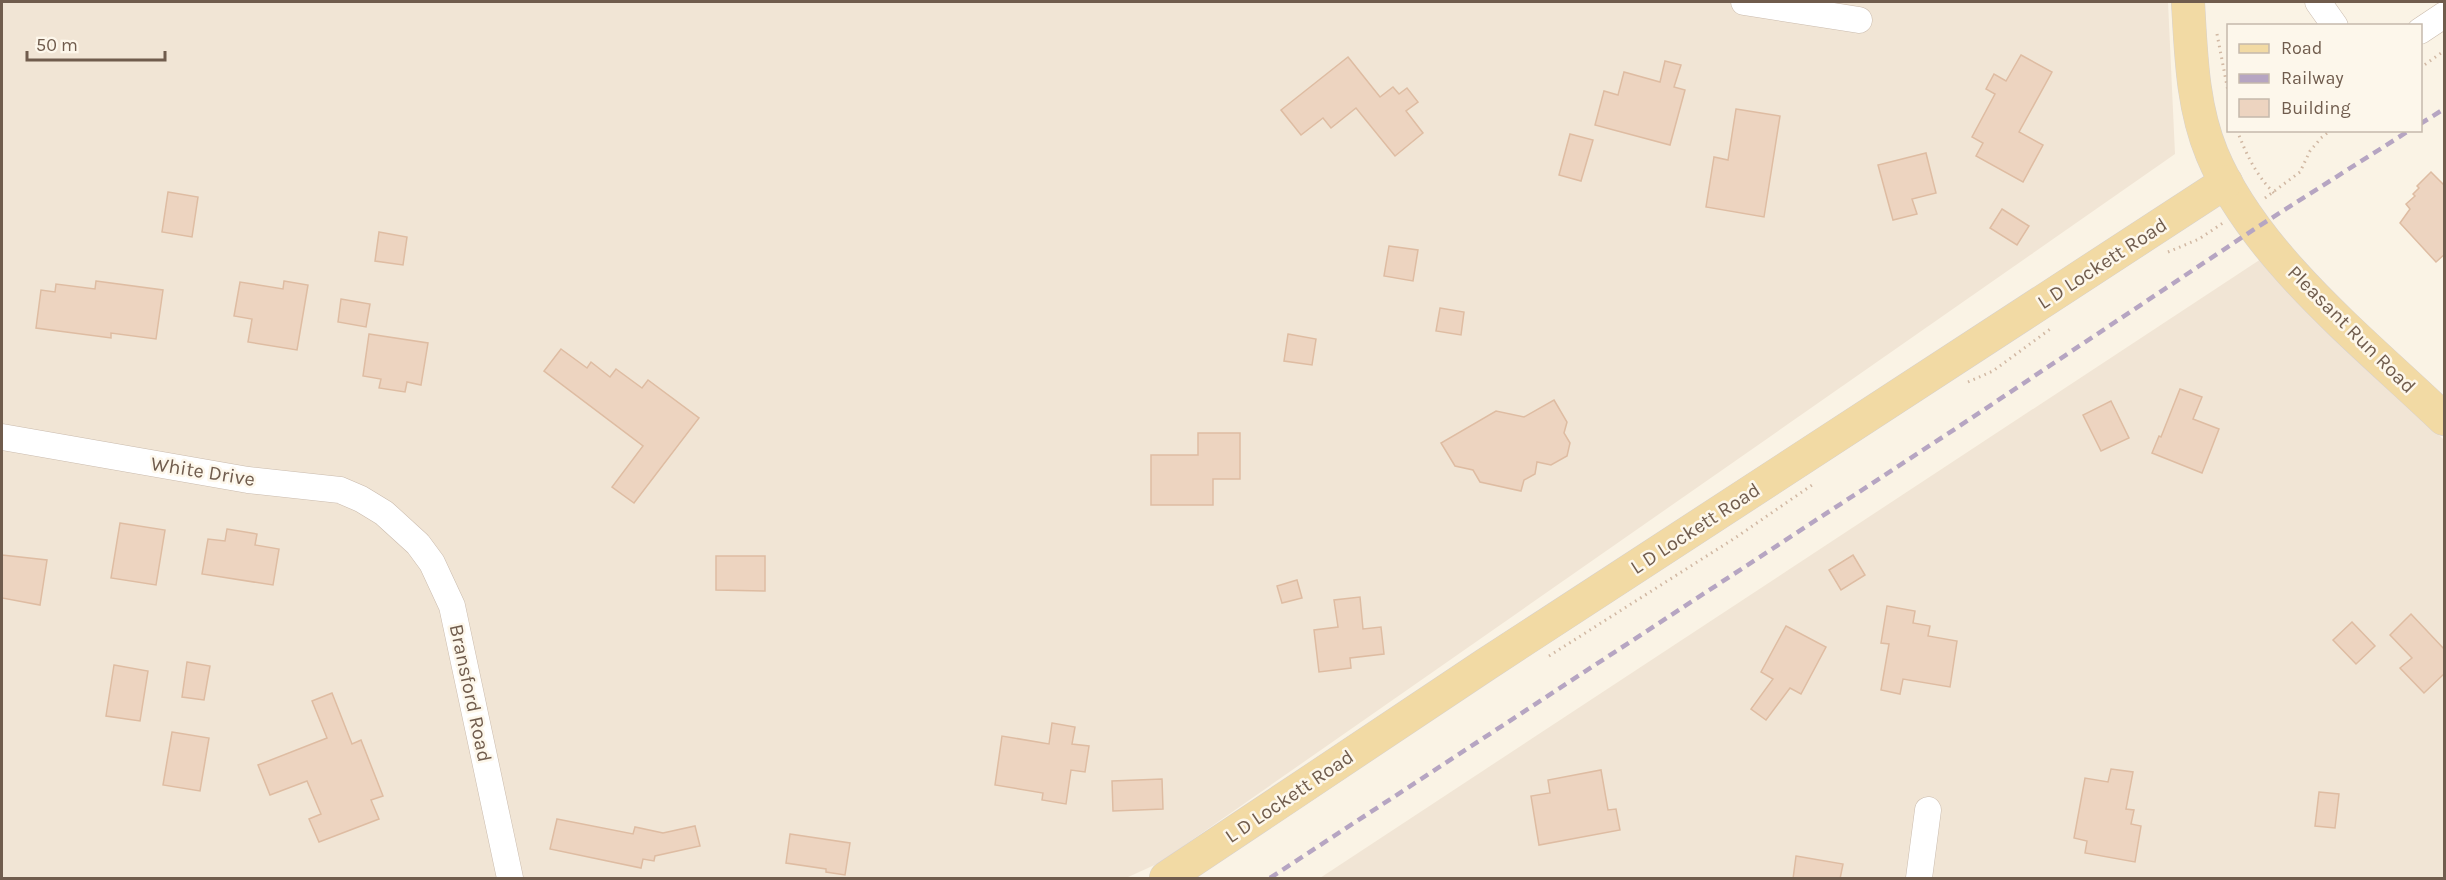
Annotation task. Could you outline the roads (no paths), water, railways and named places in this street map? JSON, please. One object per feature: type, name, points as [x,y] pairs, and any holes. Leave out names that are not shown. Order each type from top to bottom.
[{"type":"main road","name":"Pleasant Run Road","points":[[2188,2],[2198,109],[2212,153],[2226,182],[2256,228],[2300,282],[2445,419]]},
{"type":"main road","name":"L D Lockett Road","points":[[1166,879],[1485,665],[2226,182]]},
{"type":"street","points":[[1744,2],[1859,20]]},
{"type":"street","points":[[2318,2],[2334,24]]},
{"type":"street","points":[[2422,30],[2445,15]]},
{"type":"street","name":"White Drive","points":[[2,437],[248,480],[340,490],[384,513],[396,525]]},
{"type":"street","name":"Bransford Road","points":[[396,525],[418,544],[432,562],[452,606],[510,879]]},
{"type":"street","points":[[1919,879],[1928,810]]},
{"type":"railway","points":[[2422,123],[2444,109]]},
{"type":"railway","points":[[1270,878],[1955,429],[2256,228],[2407,132]]}]
